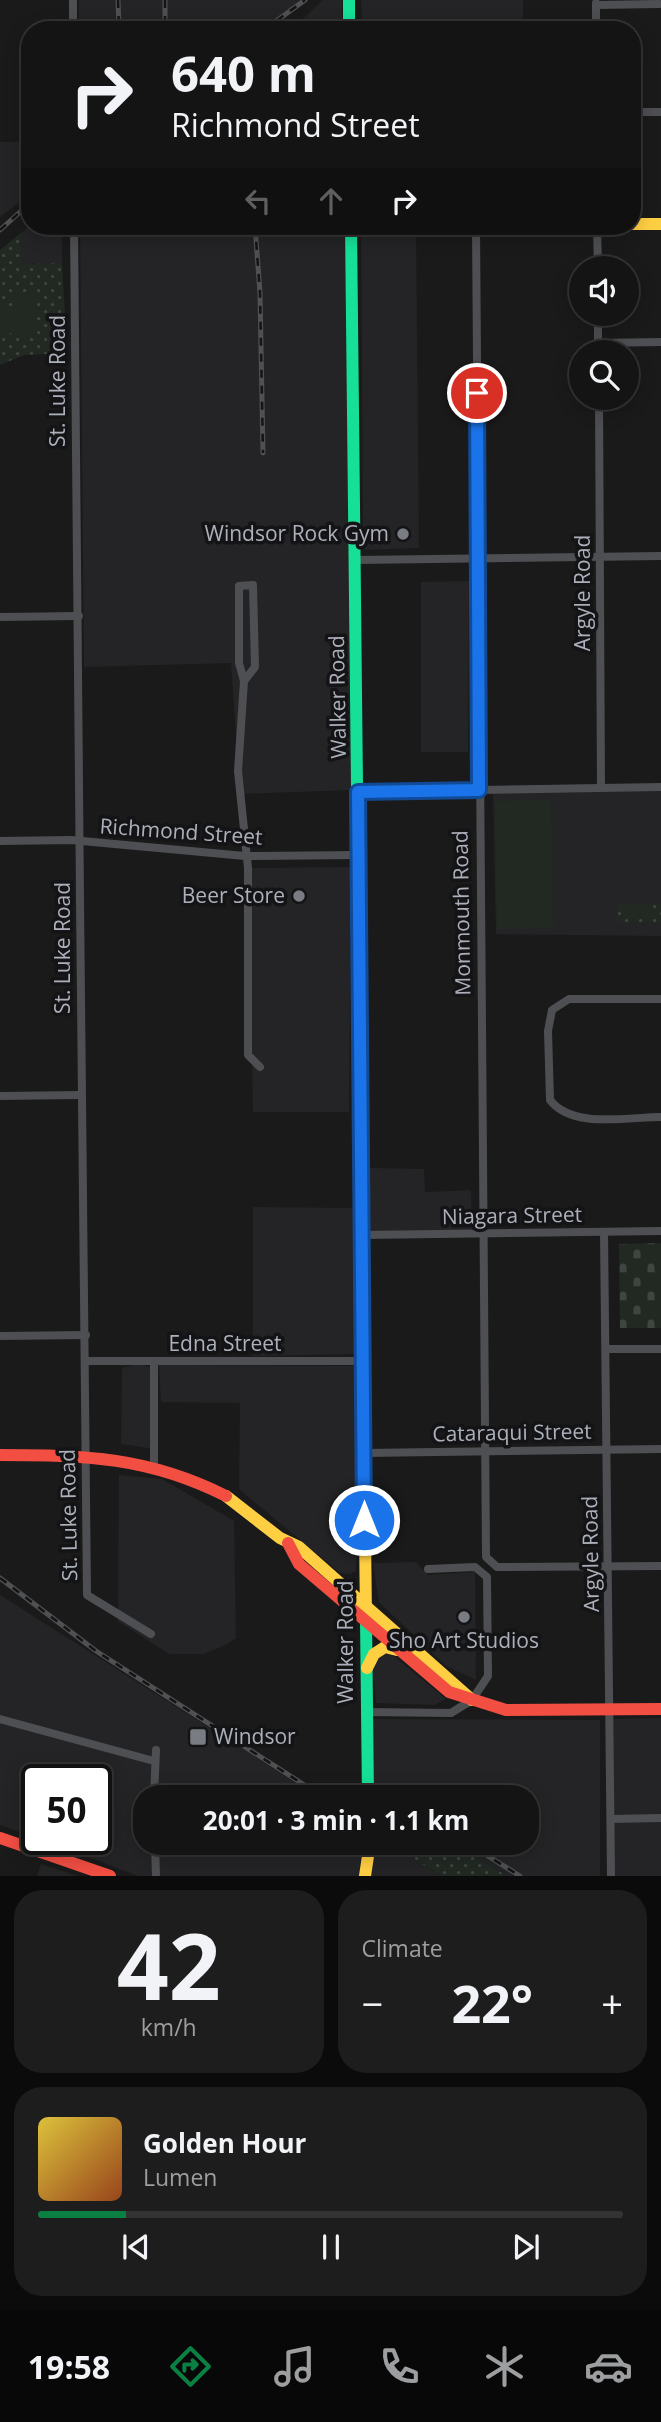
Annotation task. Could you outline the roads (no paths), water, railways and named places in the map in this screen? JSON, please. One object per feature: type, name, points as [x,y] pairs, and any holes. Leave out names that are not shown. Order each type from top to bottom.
[{"type":"main road","points":[[349,0],[349,21]]},
{"type":"main road","points":[[641,224],[661,224]]},
{"type":"main road","name":"Walker Road","points":[[351,235],[368,1785]]},
{"type":"main road","points":[[0,1455],[121,1457],[154,1464],[202,1482],[236,1501],[288,1543],[299,1548],[472,1700]]},
{"type":"main road","points":[[288,1543],[299,1564],[449,1692],[506,1710],[661,1709]]},
{"type":"main road","points":[[331,1574],[346,1581],[357,1575],[364,1563]]},
{"type":"main road","points":[[366,1671],[374,1654],[385,1647],[398,1651]]},
{"type":"main road","points":[[0,1838],[110,1876]]},
{"type":"main road","points":[[365,1876],[368,1855]]},
{"type":"street","points":[[73,0],[73,21]]},
{"type":"street","points":[[596,21],[596,3],[660,4]]},
{"type":"street","points":[[641,112],[661,112]]},
{"type":"street","name":"St. Luke Road","points":[[74,235],[79,616],[80,1095],[87,1361],[87,1595],[151,1634]]},
{"type":"street","name":"Monmouth Road","points":[[476,235],[486,1557],[497,1567],[608,1566]]},
{"type":"street","points":[[597,235],[598,256]]},
{"type":"street","points":[[639,344],[661,342]]},
{"type":"street","name":"Argyle Road","points":[[598,410],[601,788]]},
{"type":"street","points":[[355,560],[661,556]]},
{"type":"street","points":[[244,681],[255,667],[254,585],[239,586],[239,663],[244,681],[238,771],[248,868],[248,1055],[260,1067]]},
{"type":"street","points":[[0,617],[79,616]]},
{"type":"street","points":[[358,792],[661,786]]},
{"type":"street","name":"Richmond Street","points":[[0,841],[80,843],[245,856],[359,855]]},
{"type":"street","points":[[661,999],[569,999],[552,1010],[548,1031],[551,1100],[563,1113],[581,1117],[661,1117]]},
{"type":"street","points":[[0,1096],[80,1095]]},
{"type":"street","name":"Niagara Street","points":[[363,1235],[661,1231]]},
{"type":"street","name":"Argyle Road","points":[[604,1232],[611,1876]]},
{"type":"street","points":[[0,1336],[86,1335]]},
{"type":"street","points":[[606,1349],[661,1349]]},
{"type":"street","name":"Edna Street","points":[[87,1361],[364,1361]]},
{"type":"street","points":[[154,1361],[154,1464]]},
{"type":"street","name":"Cataraqui Street","points":[[364,1453],[661,1449]]},
{"type":"street","points":[[608,1566],[661,1566]]},
{"type":"street","points":[[366,1712],[451,1713],[472,1700],[488,1676],[487,1577],[475,1567],[428,1569]]},
{"type":"street","points":[[0,1719],[154,1760]]},
{"type":"street","points":[[154,1785],[156,1750]]},
{"type":"street","points":[[611,1819],[661,1818]]},
{"type":"street","points":[[155,1855],[156,1876]]},
{"type":"railway","points":[[118,0],[119,21]]},
{"type":"railway","points":[[165,0],[165,21]]},
{"type":"railway","points":[[276,21],[305,0]]},
{"type":"railway","points":[[0,230],[21,211]]},
{"type":"railway","points":[[256,235],[260,293],[263,453]]},
{"type":"railway","points":[[0,1578],[96,1651],[304,1785]]},
{"type":"railway","points":[[486,1855],[520,1876]]},
{"type":"place","name":"Windsor Rock Gym","points":[[403,534]]},
{"type":"place","name":"Beer Store","points":[[299,896]]},
{"type":"place","name":"Sho Art Studios","points":[[464,1617]]},
{"type":"place","name":"Windsor","points":[[198,1737]]}]
